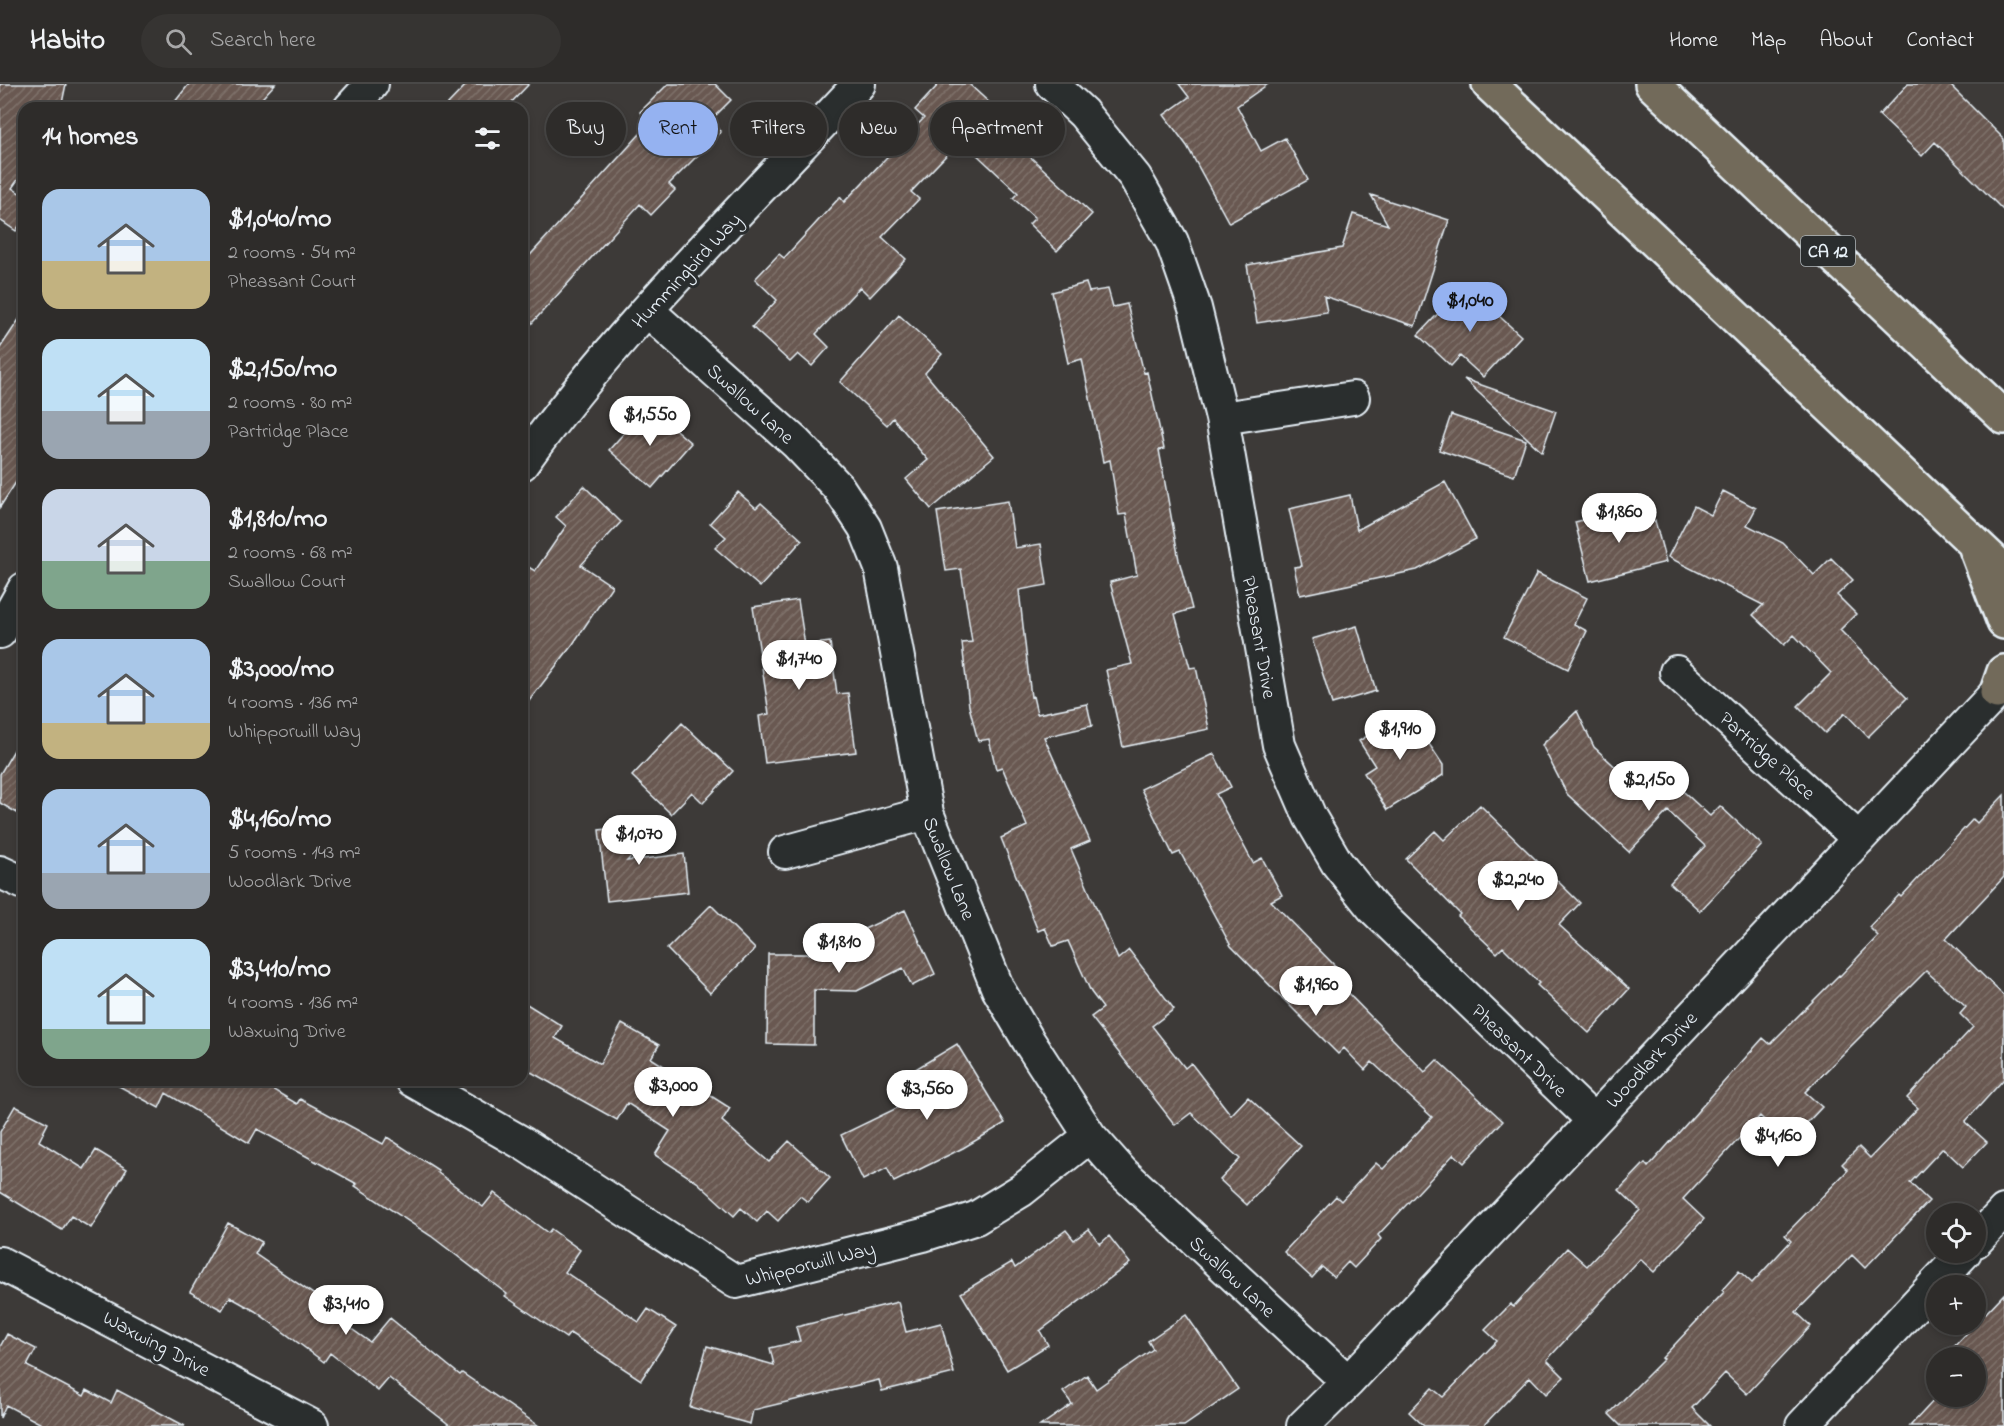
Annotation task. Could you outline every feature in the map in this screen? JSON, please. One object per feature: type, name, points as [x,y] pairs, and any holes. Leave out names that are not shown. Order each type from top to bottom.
[{"type":"highway","points":[[1489,84],[2004,571]]},
{"type":"highway","name":"CA 12","points":[[1652,84],[2004,417]]},
{"type":"highway","points":[[1973,541],[2004,622]]},
{"type":"street","points":[[356,102],[372,84]]},
{"type":"street","name":"Hummingbird Way","points":[[528,455],[562,407],[859,84]]},
{"type":"street","name":"Pheasant Drive","points":[[1052,84],[1083,113],[1135,177],[1172,242],[1195,308],[1222,418],[1280,745],[1310,818],[1337,863],[1373,908],[1593,1120]]},
{"type":"street","name":"Swallow Lane","points":[[648,311],[796,443],[838,487],[865,528],[881,568],[927,813],[998,989],[1090,1136],[1122,1172],[1348,1382]]},
{"type":"street","points":[[1222,418],[1353,398]]},
{"type":"street","points":[[0,632],[18,600]]},
{"type":"street","name":"Partridge Place","points":[[1676,672],[1859,839]]},
{"type":"street","name":"Woodlark Drive","points":[[1303,1426],[1348,1382],[2002,684]]},
{"type":"street","points":[[785,852],[927,813]]},
{"type":"street","points":[[0,872],[18,880]]},
{"type":"street","name":"Whipporwill Way","points":[[422,1086],[524,1144],[736,1282],[923,1235],[976,1218],[1022,1190],[1090,1136]]},
{"type":"street","points":[[1986,1230],[2004,1211]]},
{"type":"street","name":"Waxwing Drive","points":[[0,1263],[312,1426]]},
{"type":"street","points":[[1802,1426],[1955,1263]]},
{"type":"building","points":[[0,84],[66,84],[62,102],[18,102],[18,180],[12,188],[18,192],[18,228],[16,231],[0,220]]},
{"type":"building","points":[[189,84],[275,84],[258,102],[175,102]]},
{"type":"building","points":[[467,84],[529,84],[512,102],[450,102]]},
{"type":"building","points":[[668,84],[715,84],[731,100],[718,113],[718,102],[650,102]]},
{"type":"building","points":[[939,84],[969,84],[989,102],[930,102],[930,156],[946,156],[911,192],[919,199],[882,237],[906,259],[870,297],[860,287],[816,334],[829,347],[812,366],[798,354],[790,362],[752,327],[777,300],[755,279],[779,254],[784,258],[840,197],[844,202],[888,156],[918,156],[918,124],[924,118],[918,113],[918,107]]},
{"type":"building","points":[[1179,84],[1268,84],[1237,106],[1261,151],[1285,138],[1308,180],[1229,223],[1187,146],[1164,115],[1189,97]]},
{"type":"building","points":[[1908,84],[1949,84],[2004,139],[2004,211],[1935,142],[1922,156],[1879,115]]},
{"type":"building","points":[[638,136],[638,156],[697,156],[669,184],[675,190],[651,215],[640,204],[528,327],[528,257],[620,156],[626,156],[626,149]]},
{"type":"building","points":[[978,156],[1029,156],[1092,214],[1057,251],[1029,224],[1035,218],[1013,198],[1018,193]]},
{"type":"building","points":[[1371,195],[1449,220],[1415,326],[1324,296],[1327,312],[1257,323],[1247,265],[1342,248],[1353,214],[1388,225]]},
{"type":"building","points":[[1086,283],[1089,292],[1108,289],[1113,307],[1127,304],[1144,373],[1147,372],[1164,449],[1159,450],[1179,560],[1192,609],[1175,614],[1190,668],[1196,667],[1209,729],[1123,747],[1106,670],[1132,664],[1110,582],[1137,575],[1126,514],[1119,515],[1110,460],[1103,462],[1082,359],[1068,363],[1052,292]]},
{"type":"building","points":[[1465,285],[1521,336],[1483,377],[1460,356],[1451,366],[1418,335]]},
{"type":"building","points":[[899,315],[942,354],[925,373],[994,456],[931,509],[906,479],[928,460],[893,418],[887,425],[840,382]]},
{"type":"building","points":[[18,321],[18,479],[0,507],[0,348]]},
{"type":"building","points":[[1464,379],[1556,411],[1542,452]]},
{"type":"building","points":[[648,406],[691,443],[652,488],[609,450]]},
{"type":"building","points":[[1451,415],[1526,440],[1514,476],[1439,450]]},
{"type":"building","points":[[1445,482],[1476,539],[1417,570],[1300,595],[1294,567],[1302,566],[1289,509],[1350,495],[1357,530]]},
{"type":"building","points":[[584,486],[621,522],[581,565],[612,586],[573,644],[528,702],[528,567],[535,571],[566,526],[556,517]]},
{"type":"building","points":[[1723,491],[1756,508],[1747,525],[1783,543],[1814,575],[1831,558],[1853,580],[1837,595],[1856,614],[1840,630],[1907,698],[1868,737],[1845,713],[1825,733],[1798,706],[1831,673],[1794,635],[1784,645],[1753,615],[1763,605],[1668,557],[1694,506],[1711,515]]},
{"type":"building","points":[[738,492],[756,508],[761,503],[802,540],[760,587],[715,548],[726,537],[710,523]]},
{"type":"building","points":[[1008,501],[1015,548],[1041,544],[1047,585],[1019,590],[1031,697],[1033,696],[1037,714],[1087,704],[1092,726],[1044,737],[1090,841],[1071,849],[1118,959],[1129,950],[1174,1009],[1152,1026],[1185,1068],[1191,1063],[1231,1115],[1248,1097],[1301,1146],[1247,1205],[1220,1180],[1240,1159],[1191,1113],[1175,1125],[1091,1017],[1103,1008],[1091,992],[1068,941],[1053,946],[1045,928],[1038,931],[1001,838],[1027,826],[1002,767],[996,769],[989,739],[978,741],[969,706],[962,643],[972,642],[961,569],[946,571],[937,512]]},
{"type":"building","points":[[1634,507],[1639,525],[1655,521],[1666,562],[1590,581],[1575,522]]},
{"type":"building","points":[[1537,573],[1587,598],[1574,624],[1587,631],[1568,669],[1504,637]]},
{"type":"building","points":[[798,600],[805,645],[830,642],[837,694],[848,693],[856,752],[765,763],[759,716],[769,714],[753,607]]},
{"type":"building","points":[[1357,626],[1376,691],[1332,704],[1312,639]]},
{"type":"building","points":[[1577,711],[1594,747],[1639,789],[1658,768],[1710,816],[1720,806],[1762,845],[1700,911],[1670,883],[1705,846],[1668,811],[1629,852],[1567,794],[1542,745]]},
{"type":"building","points":[[1401,715],[1410,715],[1443,765],[1443,775],[1387,810],[1364,773],[1375,766],[1359,741]]},
{"type":"building","points":[[682,723],[733,771],[703,803],[692,792],[671,814],[632,776]]},
{"type":"building","points":[[18,743],[18,814],[0,803],[0,774]]},
{"type":"building","points":[[1214,754],[1231,787],[1216,794],[1253,863],[1262,858],[1282,895],[1271,901],[1345,976],[1338,983],[1425,1072],[1437,1060],[1503,1121],[1464,1163],[1454,1154],[1378,1235],[1381,1239],[1354,1268],[1348,1262],[1334,1277],[1322,1267],[1312,1278],[1284,1252],[1336,1196],[1341,1201],[1376,1163],[1383,1169],[1432,1117],[1372,1062],[1365,1070],[1344,1048],[1338,1054],[1302,1018],[1231,946],[1180,852],[1173,855],[1141,789]]},
{"type":"building","points":[[2004,795],[2004,877],[1946,939],[2004,996],[2004,1079],[1965,1122],[1987,1142],[1963,1167],[1943,1148],[1910,1183],[1929,1201],[1865,1268],[1852,1255],[1796,1312],[1811,1326],[1747,1394],[1725,1373],[1692,1408],[1710,1426],[1621,1426],[1609,1414],[1664,1359],[1662,1358],[1724,1292],[1722,1290],[1739,1271],[1752,1283],[1791,1241],[1785,1235],[1848,1170],[1842,1164],[1859,1147],[1870,1158],[1918,1108],[1907,1098],[1973,1027],[1960,1014],[1966,1007],[1926,971],[1805,1092],[1822,1107],[1788,1143],[1760,1116],[1683,1199],[1704,1219],[1654,1272],[1640,1259],[1547,1360],[1564,1377],[1546,1394],[1530,1377],[1483,1426],[1424,1426],[1409,1412],[1432,1388],[1443,1397],[1497,1341],[1485,1330],[1511,1304],[1513,1307],[1567,1248],[1587,1266],[1640,1210],[1619,1190],[1645,1163],[1648,1167],[1763,1038],[1770,1044],[1840,976],[1878,936],[1869,927],[1899,895],[1901,897],[1973,819],[1977,823]]},
{"type":"building","points":[[1480,805],[1580,903],[1559,925],[1629,989],[1589,1033],[1537,985],[1539,983],[1503,947],[1497,953],[1458,916],[1460,914],[1406,859],[1435,831],[1444,840]]},
{"type":"building","points":[[663,823],[627,861],[684,854],[688,892],[607,901],[599,830]]},
{"type":"building","points":[[711,905],[755,949],[710,993],[667,949]]},
{"type":"building","points":[[905,910],[935,974],[912,986],[903,968],[857,991],[814,990],[814,1045],[767,1044],[768,954],[811,954]]},
{"type":"building","points":[[528,1005],[562,1026],[555,1038],[600,1064],[622,1024],[659,1045],[651,1058],[730,1108],[722,1121],[769,1162],[789,1141],[830,1178],[808,1202],[800,1196],[778,1221],[767,1211],[757,1222],[741,1208],[734,1216],[697,1182],[655,1155],[670,1131],[627,1103],[617,1120],[528,1070]]},
{"type":"building","points":[[957,1044],[1005,1123],[963,1148],[894,1182],[887,1168],[863,1180],[841,1135],[922,1096],[909,1073]]},
{"type":"building","points":[[119,1086],[267,1086],[297,1104],[300,1099],[383,1144],[387,1137],[438,1170],[437,1172],[483,1207],[494,1193],[548,1233],[551,1229],[580,1250],[565,1272],[639,1322],[648,1309],[676,1327],[641,1380],[570,1333],[566,1338],[505,1296],[507,1294],[431,1236],[355,1186],[357,1184],[257,1129],[249,1143],[166,1093],[159,1108]]},
{"type":"building","points":[[15,1106],[48,1123],[39,1141],[84,1169],[96,1150],[127,1169],[91,1228],[71,1216],[62,1230],[0,1192],[0,1132]]},
{"type":"building","points":[[228,1223],[262,1242],[255,1254],[326,1303],[322,1308],[370,1342],[390,1318],[460,1375],[462,1373],[539,1426],[451,1426],[389,1378],[378,1391],[330,1353],[324,1362],[255,1311],[230,1297],[222,1310],[190,1292]]},
{"type":"building","points":[[1089,1229],[1100,1244],[1109,1236],[1130,1263],[1040,1331],[1048,1345],[1007,1370],[961,1293],[1012,1262],[1015,1268],[1066,1230],[1074,1240]]},
{"type":"building","points":[[2004,1294],[2004,1426],[1910,1426],[1928,1407],[1986,1407],[1986,1347],[1954,1347],[1965,1335],[1986,1335],[1986,1313]]},
{"type":"building","points":[[898,1302],[906,1332],[941,1323],[954,1373],[882,1391],[879,1380],[753,1410],[750,1424],[690,1407],[707,1346],[774,1365],[770,1348],[800,1341],[796,1327]]},
{"type":"building","points":[[1186,1315],[1238,1389],[1184,1426],[1040,1426],[1072,1404],[1063,1392],[1087,1375],[1096,1389],[1153,1349],[1148,1341]]},
{"type":"building","points":[[7,1334],[36,1349],[27,1366],[84,1396],[87,1390],[111,1403],[117,1390],[185,1426],[45,1426],[6,1405],[0,1418],[0,1347]]}]
